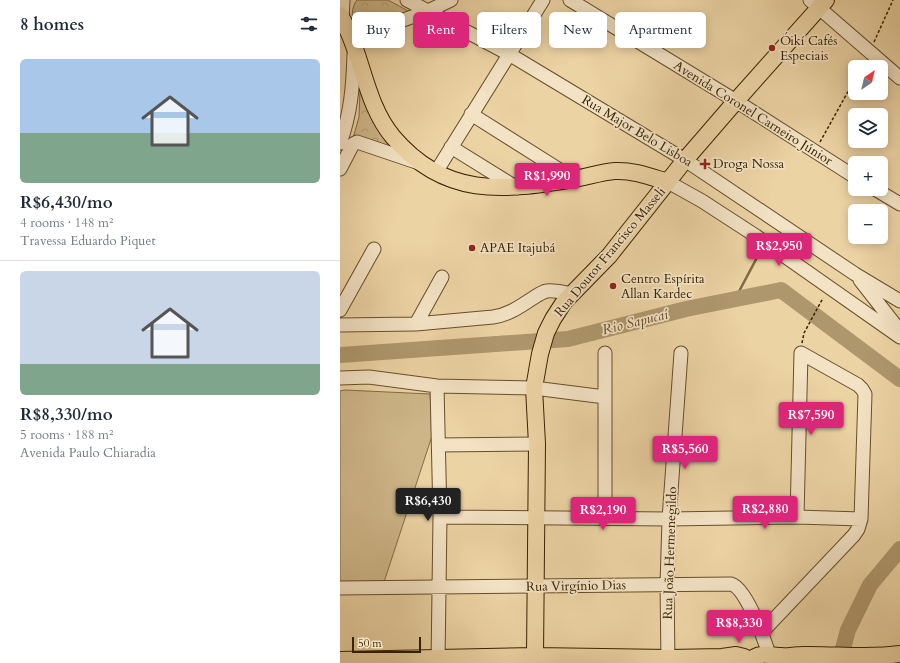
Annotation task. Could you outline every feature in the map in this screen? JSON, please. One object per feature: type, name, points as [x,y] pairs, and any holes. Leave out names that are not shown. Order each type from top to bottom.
[{"type":"main road","name":"Rua Doutor Francisco Masseli","points":[[535,660],[537,587],[537,444],[535,382],[540,354],[546,333],[553,319],[568,298],[609,256],[685,160],[818,3]]},
{"type":"main road","points":[[343,8],[352,39]]},
{"type":"main road","points":[[355,48],[369,93],[379,115],[393,136],[420,163],[436,172],[465,184],[480,187],[517,188],[615,171],[636,172],[668,182]]},
{"type":"main road","points":[[340,660],[668,660],[751,659],[801,655],[891,659]]},
{"type":"street","name":"Rua Major Belo Lisboa","points":[[407,0],[509,54],[685,160],[855,274],[900,301]]},
{"type":"street","points":[[405,21],[451,0]]},
{"type":"street","points":[[436,172],[543,0]]},
{"type":"street","name":"Avenida Coronel Carneiro Júnior","points":[[570,0],[736,101],[848,173]]},
{"type":"street","points":[[818,3],[900,78]]},
{"type":"street","points":[[340,143],[347,124],[352,95],[353,48]]},
{"type":"street","points":[[471,114],[574,179]]},
{"type":"street","points":[[340,169],[353,144],[357,142],[420,163]]},
{"type":"street","points":[[451,147],[517,188]]},
{"type":"street","points":[[668,182],[702,201],[756,236],[900,337]]},
{"type":"street","points":[[887,196],[900,204]]},
{"type":"street","points":[[340,310],[374,249]]},
{"type":"street","points":[[855,274],[900,331]]},
{"type":"street","points":[[416,324],[442,277]]},
{"type":"street","points":[[340,325],[416,324],[498,316],[512,311],[541,293],[547,291],[554,291],[568,298]]},
{"type":"street","name":"Rua João Hermenegildo","points":[[668,660],[667,585],[669,519],[682,353]]},
{"type":"street","points":[[762,632],[854,535],[862,519],[864,394],[862,388],[801,353],[797,517]]},
{"type":"street","points":[[605,354],[605,518]]},
{"type":"street","points":[[340,378],[369,377],[437,386],[535,382],[605,397]]},
{"type":"street","points":[[437,386],[440,517],[438,661]]},
{"type":"street","points":[[438,445],[537,444]]},
{"type":"street","points":[[440,517],[669,519],[797,517],[862,519]]},
{"type":"street","name":"Rua Virgínio Dias","points":[[340,588],[734,585],[740,591],[762,632],[751,659]]},
{"type":"path","points":[[866,60],[893,0]]},
{"type":"path","points":[[814,152],[848,91]]},
{"type":"path","points":[[804,333],[825,294]]},
{"type":"green space","points":[[357,0],[388,0],[412,13],[405,16],[405,12],[353,12]]},
{"type":"green space","points":[[360,91],[378,126],[402,153],[353,138],[359,117]]},
{"type":"green space","points":[[340,391],[430,394],[433,433],[384,582],[340,582]]},
{"type":"waterway","points":[[735,299],[761,250]]},
{"type":"waterway","name":"Rio Sapucaí","points":[[340,355],[568,339],[686,309],[781,290],[900,379]]},
{"type":"waterway","name":"Rio Sapucaí","points":[[839,663],[848,630],[870,585],[900,549]]},
{"type":"place","name":"Óikí Cafés Especiais","points":[[772,48]]},
{"type":"place","name":"Droga Nossa","points":[[705,164]]},
{"type":"place","name":"APAE Itajubá","points":[[472,248]]},
{"type":"place","name":"Centro Espírita Allan Kardec","points":[[613,286]]}]
